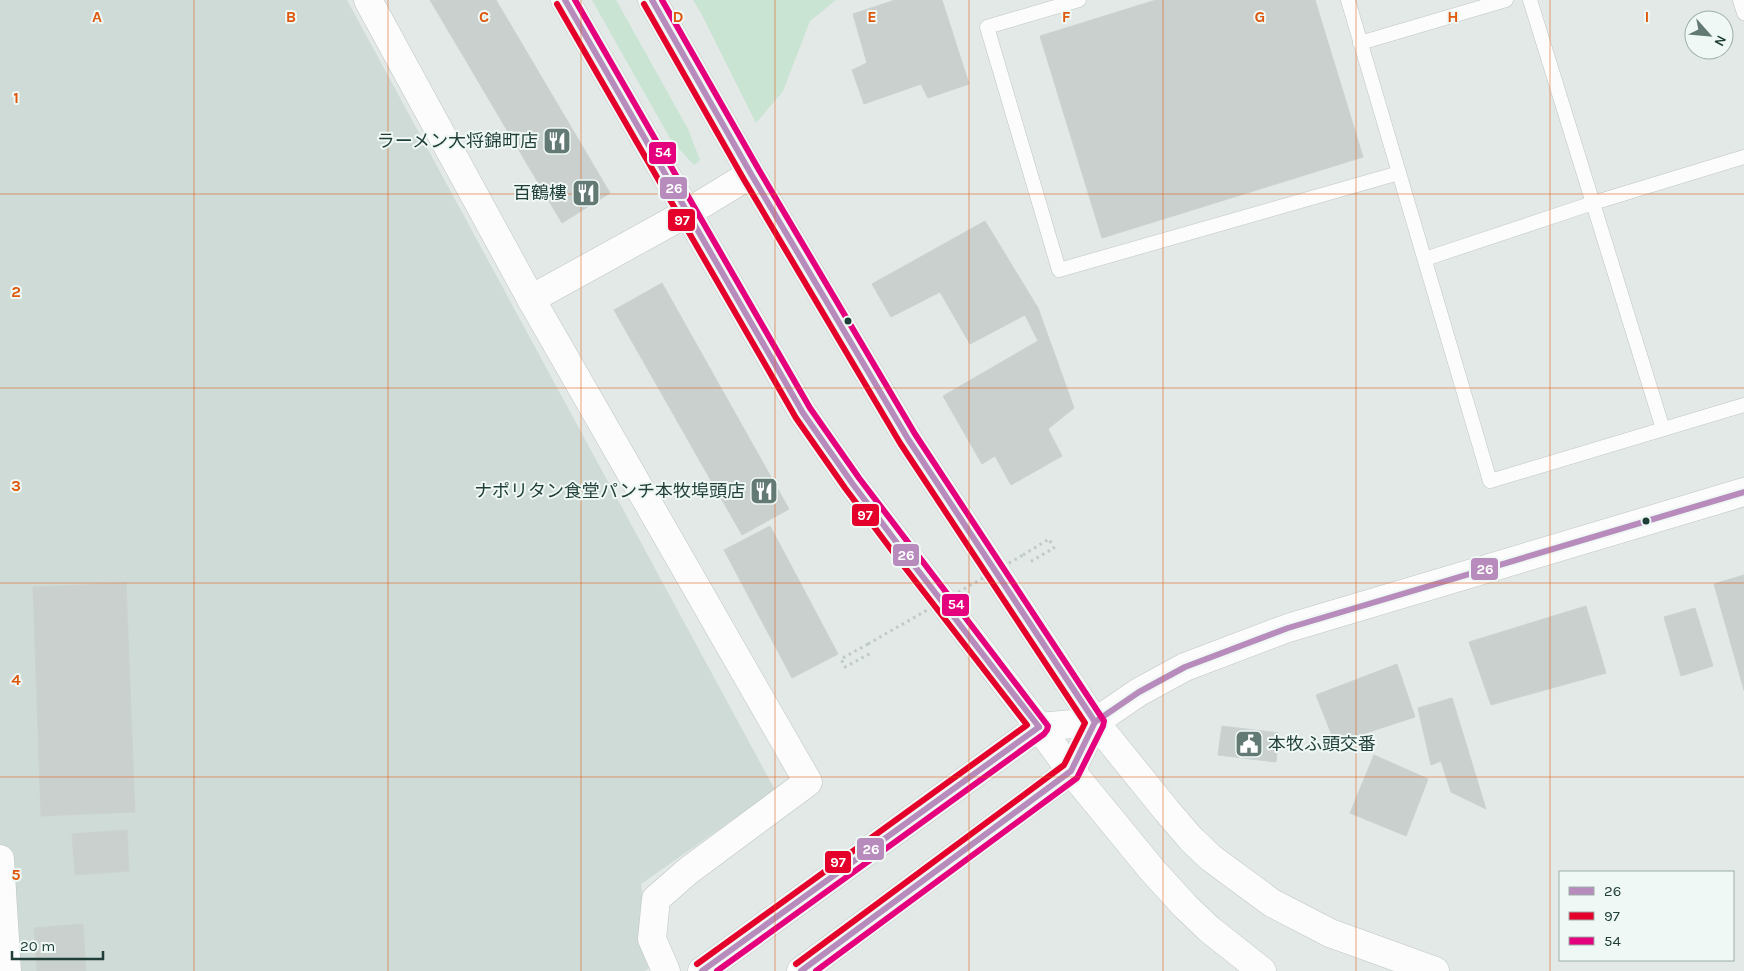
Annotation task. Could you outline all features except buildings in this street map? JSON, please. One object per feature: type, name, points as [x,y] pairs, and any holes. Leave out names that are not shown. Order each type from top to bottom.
[{"type":"street","points":[[368,0],[531,299],[808,782],[688,871],[656,900],[652,939],[666,971]]},
{"type":"street","points":[[565,0],[803,412],[852,483],[1071,771],[1153,871],[1184,906],[1229,946],[1262,971]]},
{"type":"street","points":[[652,0],[751,174],[908,439],[1095,722],[1191,839],[1230,874],[1272,903],[1322,929],[1435,971]]},
{"type":"street","points":[[531,299],[687,213],[751,174]]},
{"type":"street","points":[[702,971],[1039,727],[1095,722],[1139,692],[1185,667],[1288,628],[1744,492]]},
{"type":"street","points":[[801,971],[1071,771],[1095,722]]},
{"type":"street","points":[[0,859],[7,971]]},
{"type":"lane","points":[[1079,0],[987,27],[1059,270],[1399,173]]},
{"type":"lane","points":[[1348,0],[1490,481],[1744,404]]},
{"type":"lane","points":[[1360,43],[1506,0]]},
{"type":"lane","points":[[1530,0],[1663,429]]},
{"type":"lane","points":[[1740,0],[1744,13]]},
{"type":"lane","points":[[1424,259],[1593,203],[1744,157]]},
{"type":"path","points":[[873,652],[846,667],[841,659],[1050,539],[1054,548],[1028,563]]},
{"type":"shaded area","points":[[0,0],[347,0],[775,790],[641,884],[652,966],[645,971],[0,971]]},
{"type":"green space","points":[[592,0],[616,0],[688,129],[700,160],[694,165],[671,140]]},
{"type":"green space","points":[[693,0],[836,0],[810,21],[783,91],[756,123]]},
{"type":"transit line","name":"26","points":[[565,0],[803,413],[903,551],[1039,727]]},
{"type":"transit line","name":"54","points":[[575,0],[810,408],[859,478],[1048,726],[1044,734],[717,971]]},
{"type":"transit line","name":"26","points":[[652,0],[751,174],[908,439],[1095,722]]},
{"type":"transit line","name":"54","points":[[662,0],[759,170],[915,434],[1104,721],[1077,778],[816,971]]},
{"type":"transit line","name":"97","points":[[557,4],[796,418],[896,556],[1027,725],[697,964]]},
{"type":"transit line","name":"97","points":[[644,4],[743,178],[900,443],[1085,723],[1064,765],[796,964]]},
{"type":"transit line","name":"26","points":[[801,971],[1071,771],[1095,722],[1139,692],[1185,667],[1288,628],[1744,492]]},
{"type":"transit line","name":"26","points":[[702,971],[1039,727]]},
{"type":"place","name":"ラーメン大将錦町店","points":[[557,141]]},
{"type":"place","name":"百鶴樓","points":[[586,193]]},
{"type":"place","name":"ナポリタン食堂パンチ本牧埠頭店","points":[[764,491]]},
{"type":"place","name":"本牧ふ頭交番","points":[[1249,744]]}]
